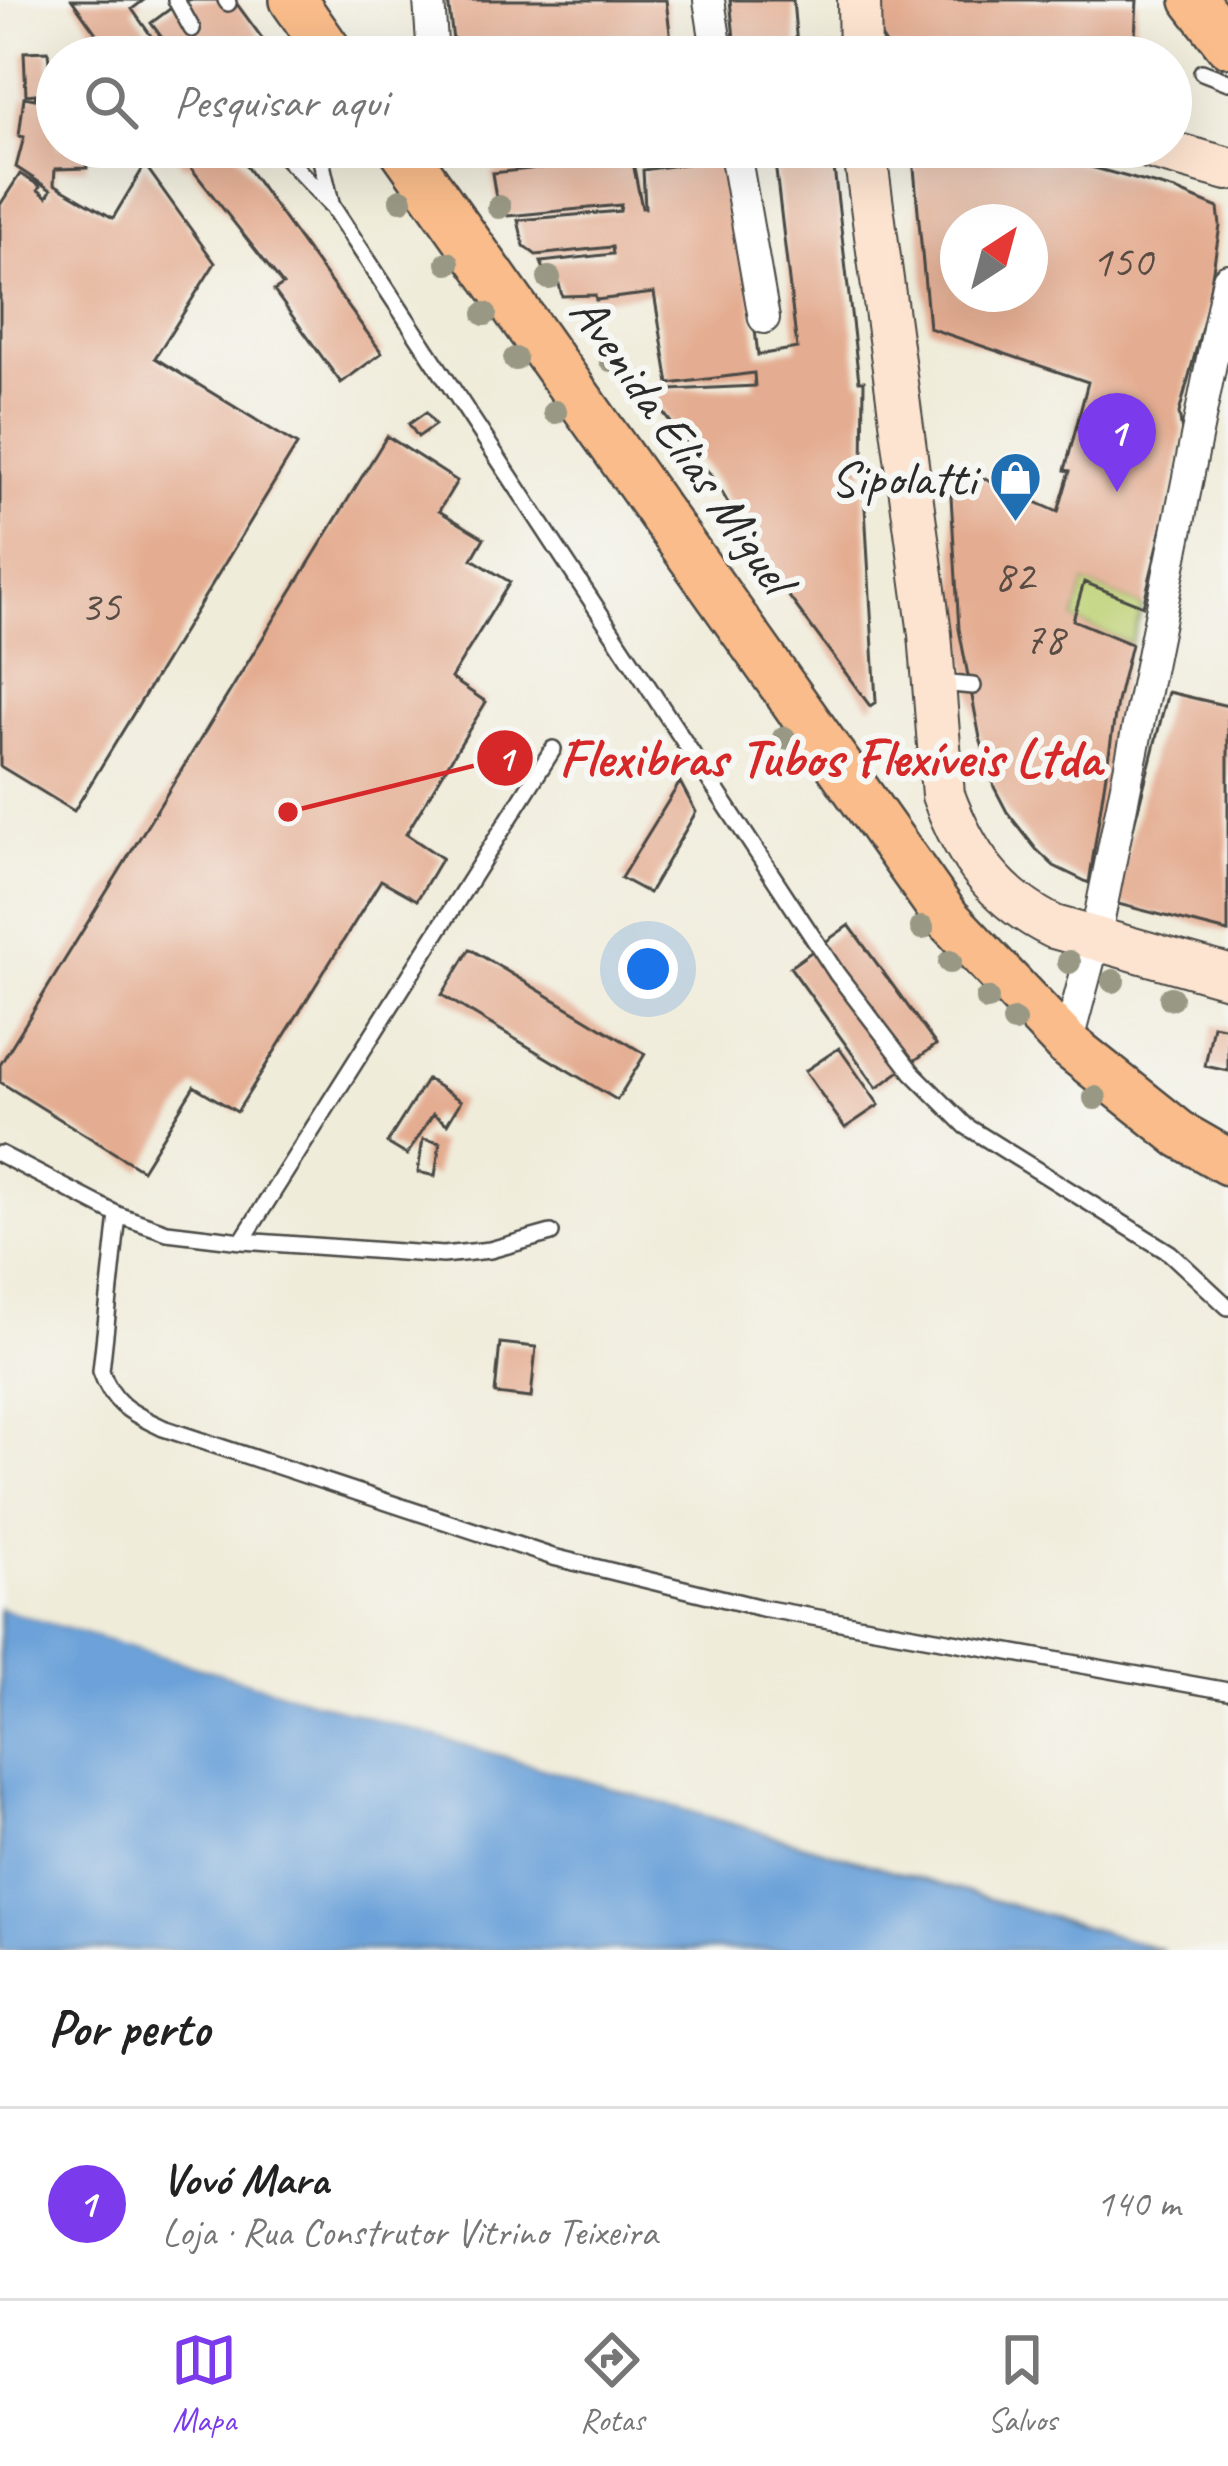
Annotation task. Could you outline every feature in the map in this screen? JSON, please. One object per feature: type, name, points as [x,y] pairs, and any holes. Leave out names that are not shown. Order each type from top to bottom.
[{"type":"main road","points":[[293,0],[318,36]]},
{"type":"main road","points":[[859,0],[860,36]]},
{"type":"main road","points":[[1194,0],[1215,58]]},
{"type":"main road","points":[[1192,159],[1228,169]]},
{"type":"main road","name":"Avenida Elias Miguel","points":[[415,168],[947,918],[1067,1044],[1181,1135],[1228,1162]]},
{"type":"main road","points":[[867,168],[953,684],[943,795],[963,845],[1012,904],[1054,927],[1228,976]]},
{"type":"street","points":[[429,0],[432,36]]},
{"type":"street","points":[[709,0],[715,36]]},
{"type":"street","points":[[738,168],[764,318]]},
{"type":"street","points":[[1067,1044],[1095,939],[1103,846],[1228,279]]},
{"type":"lane","points":[[176,0],[192,29]]},
{"type":"lane","points":[[1215,58],[1228,82]]},
{"type":"lane","points":[[296,168],[332,206],[837,974],[887,1042],[966,1126],[1170,1253],[1228,1307]]},
{"type":"lane","points":[[323,168],[332,206]]},
{"type":"lane","points":[[242,1241],[554,749]]},
{"type":"lane","points":[[0,1154],[118,1215],[167,1232],[443,1255],[490,1250],[551,1233]]},
{"type":"lane","points":[[118,1215],[101,1371],[108,1392],[129,1412],[163,1428],[600,1569],[762,1608],[1228,1691]]},
{"type":"green space","points":[[1084,582],[1143,606],[1131,644],[1073,620]]},
{"type":"water","points":[[0,1608],[1163,1950],[0,1950]]},
{"type":"pier","points":[[0,1602],[1164,1944],[1169,1950],[0,1608]]},
{"type":"building","points":[[72,0],[144,0],[132,9],[151,36],[98,36]]},
{"type":"building","points":[[182,0],[234,0],[261,36],[161,36],[151,23]]},
{"type":"building","points":[[448,0],[666,0],[670,36],[452,36]]},
{"type":"building","points":[[730,0],[793,0],[796,36],[734,36]]},
{"type":"building","points":[[873,0],[1137,0],[1135,36],[881,36]]},
{"type":"building","points":[[24,52],[36,52],[36,94],[26,95]]},
{"type":"building","points":[[36,94],[36,168],[87,168],[55,169],[54,184],[113,218],[147,168],[215,263],[155,358],[297,445],[74,811],[0,766],[0,205],[20,174],[40,186],[38,190],[47,197],[51,190],[16,167],[24,137],[19,136],[24,97],[35,99]]},
{"type":"building","points":[[191,168],[247,168],[382,353],[341,383],[274,291],[283,285]]},
{"type":"building","points":[[634,168],[645,208],[643,170],[735,168],[758,355],[797,348],[776,168],[834,168],[859,381],[864,381],[863,472],[876,702],[870,706],[756,552],[716,482],[647,391],[755,386],[754,373],[669,384],[654,293],[596,300],[595,295],[562,296],[558,280],[548,280],[541,262],[613,254],[612,247],[536,255],[524,246],[518,220],[620,211],[621,205],[508,216],[496,198],[492,173]]},
{"type":"building","points":[[914,168],[1095,168],[1175,190],[1218,208],[1220,226],[1206,313],[1179,413],[1182,432],[1176,471],[1143,606],[1084,582],[1073,620],[1131,644],[1117,702],[1089,883],[1054,866],[1036,849],[994,787],[959,629],[949,463],[1058,512],[1070,471],[1065,470],[1088,382],[929,328]]},
{"type":"building","points":[[426,412],[435,425],[418,437],[409,424]]},
{"type":"building","points":[[387,436],[457,481],[439,511],[484,538],[472,559],[510,582],[451,678],[486,702],[406,834],[442,858],[417,900],[381,880],[237,1112],[194,1086],[142,1170],[0,1082],[0,1065]]},
{"type":"building","points":[[1168,692],[1228,706],[1228,932],[1114,903]]},
{"type":"building","points":[[680,782],[696,812],[649,893],[621,878]]},
{"type":"building","points":[[849,925],[936,1045],[877,1088],[790,967]]},
{"type":"building","points":[[470,949],[645,1054],[617,1100],[442,995]]},
{"type":"building","points":[[1213,1025],[1228,1028],[1228,1071],[1205,1066]]},
{"type":"building","points":[[839,1048],[879,1105],[845,1128],[805,1071]]},
{"type":"building","points":[[427,1079],[461,1101],[447,1124],[433,1114],[407,1155],[387,1143]]},
{"type":"building","points":[[423,1139],[440,1143],[435,1176],[418,1172]]},
{"type":"building","points":[[500,1343],[536,1347],[531,1398],[495,1394]]},
{"type":"place","name":"Vovó Mara","points":[[1117,492]]},
{"type":"place","name":"Sipolatti","points":[[1015,523]]},
{"type":"place","name":"Flexibras Tubos Flexíveis Ltda","points":[[288,812]]}]
